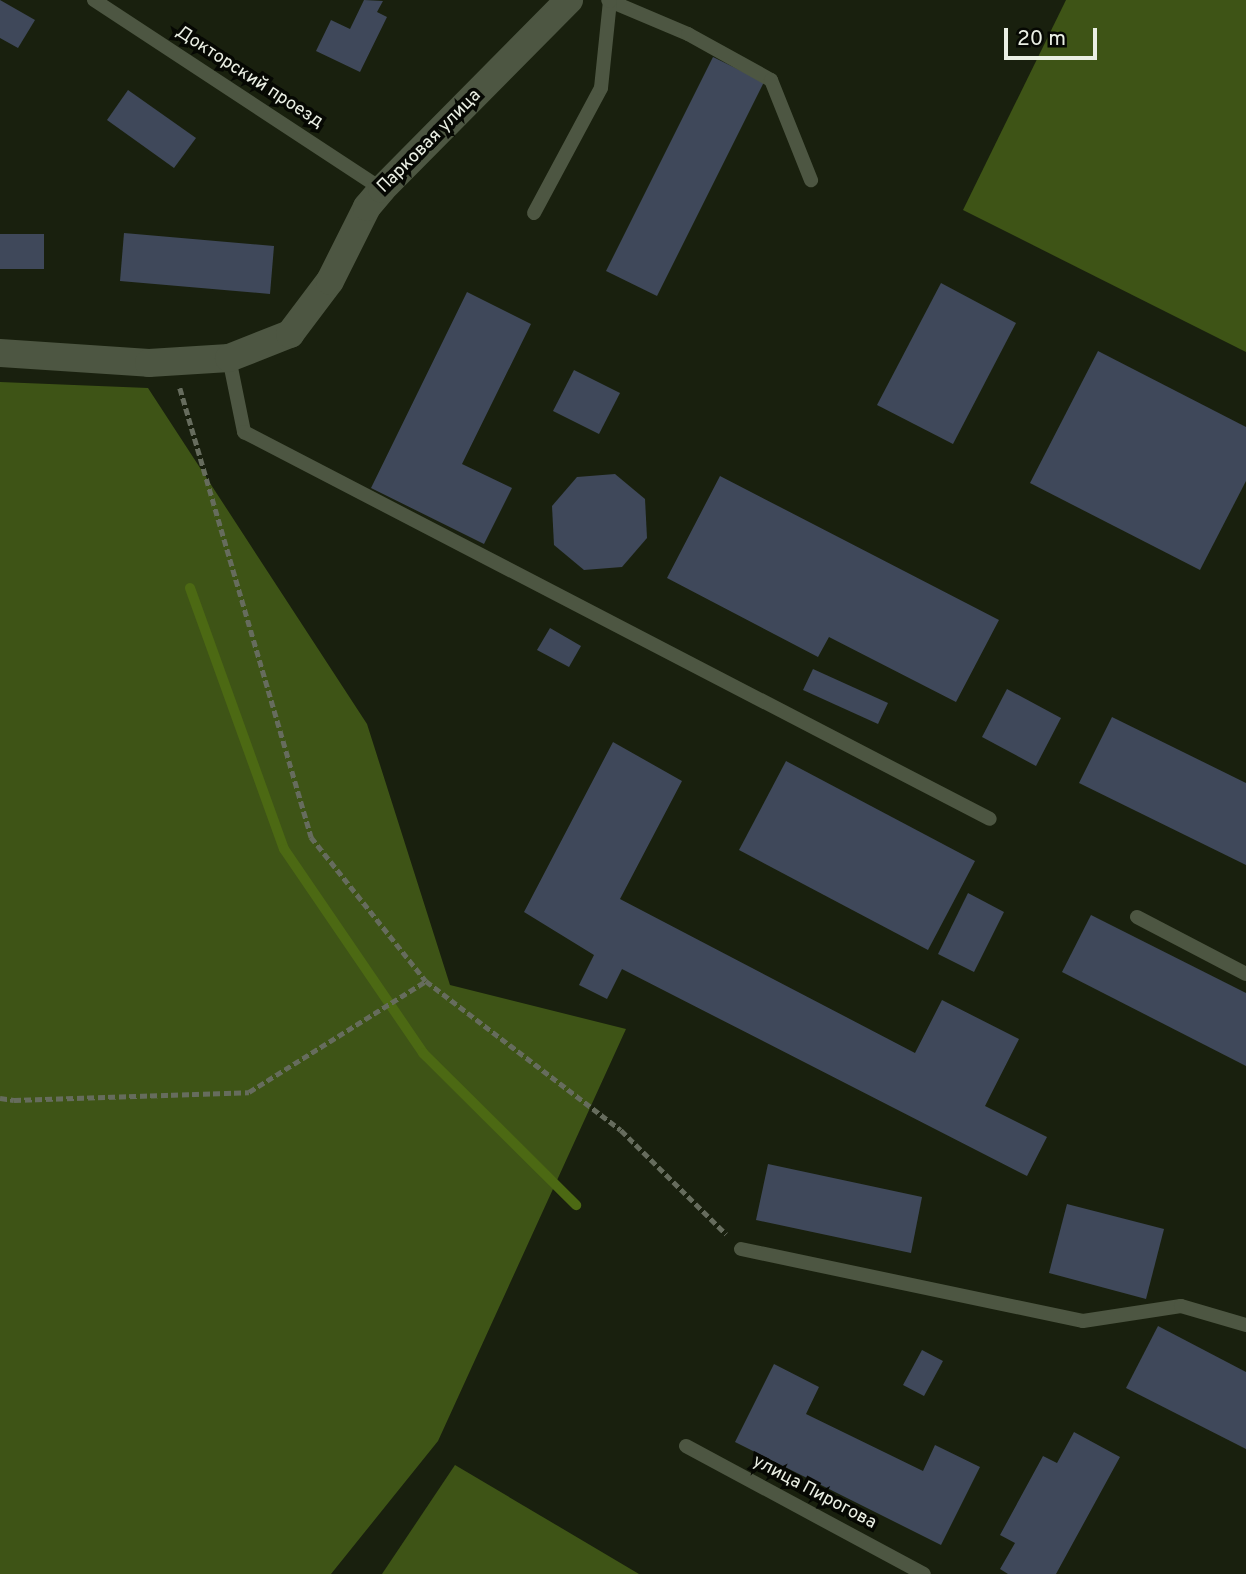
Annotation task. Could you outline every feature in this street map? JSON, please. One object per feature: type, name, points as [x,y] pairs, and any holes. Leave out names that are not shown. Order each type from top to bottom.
[{"type":"street","name":"Парковая улица","points":[[0,353],[173,362],[229,358],[290,334],[330,281],[367,207],[382,189],[569,0]]},
{"type":"lane","name":"Докторский проезд","points":[[94,0],[382,189]]},
{"type":"lane","points":[[534,213],[601,88],[609,1],[688,34],[771,80],[811,180]]},
{"type":"lane","points":[[229,358],[244,432],[990,819]]},
{"type":"lane","points":[[1137,918],[1246,974]]},
{"type":"lane","points":[[741,1250],[1083,1321],[1181,1306],[1246,1325]]},
{"type":"lane","name":"улица Пирогова","points":[[686,1446],[924,1574]]},
{"type":"path","points":[[173,362],[311,837],[426,981],[621,1130],[741,1250]]},
{"type":"path","points":[[0,1098],[14,1100],[249,1092],[426,981]]},
{"type":"green space","points":[[1066,0],[1246,0],[1246,352],[963,210]]},
{"type":"green space","points":[[0,382],[148,388],[367,724],[450,985],[626,1029],[438,1441],[331,1574],[0,1574]]},
{"type":"green space","points":[[455,1465],[639,1574],[382,1574]]},
{"type":"building","points":[[0,0],[35,20],[18,48],[0,38]]},
{"type":"building","points":[[364,0],[383,1],[377,12],[387,17],[360,72],[316,51],[331,20],[350,29]]},
{"type":"building","points":[[713,57],[764,82],[657,296],[606,271]]},
{"type":"building","points":[[128,90],[196,138],[174,168],[107,120]]},
{"type":"building","points":[[124,233],[274,246],[270,294],[120,281]]},
{"type":"building","points":[[0,234],[44,234],[44,269],[0,269]]},
{"type":"building","points":[[941,283],[1016,323],[953,444],[877,405]]},
{"type":"building","points":[[467,292],[531,324],[462,464],[512,488],[484,544],[371,488]]},
{"type":"building","points":[[1098,351],[1246,427],[1246,481],[1200,570],[1030,483]]},
{"type":"building","points":[[574,370],[620,393],[599,434],[553,411]]},
{"type":"building","points":[[615,474],[645,499],[647,538],[622,567],[584,570],[554,545],[552,506],[577,477]]},
{"type":"building","points":[[720,476],[999,620],[956,702],[829,637],[818,657],[667,578]]},
{"type":"building","points":[[550,628],[581,646],[569,667],[537,650]]},
{"type":"building","points":[[813,669],[888,703],[878,724],[803,690]]},
{"type":"building","points":[[1007,689],[1061,718],[1036,766],[982,737]]},
{"type":"building","points":[[1112,717],[1246,783],[1246,865],[1079,783]]},
{"type":"building","points":[[613,742],[682,781],[620,899],[915,1053],[942,1000],[1019,1039],[985,1106],[1047,1137],[1027,1176],[622,969],[607,999],[579,985],[594,955],[524,912]]},
{"type":"building","points":[[786,761],[975,861],[928,950],[739,850]]},
{"type":"building","points":[[968,893],[1004,912],[974,972],[938,954]]},
{"type":"building","points":[[1091,915],[1246,993],[1246,1066],[1062,972]]},
{"type":"building","points":[[768,1164],[922,1197],[911,1253],[756,1220]]},
{"type":"building","points":[[1067,1204],[1164,1229],[1146,1299],[1049,1273]]},
{"type":"building","points":[[1158,1326],[1246,1372],[1246,1449],[1126,1388]]},
{"type":"building","points":[[922,1350],[943,1361],[924,1396],[903,1385]]},
{"type":"building","points":[[774,1364],[819,1387],[806,1414],[923,1471],[935,1445],[980,1467],[941,1545],[735,1442]]},
{"type":"building","points":[[1074,1432],[1120,1457],[1056,1574],[1008,1574],[1000,1569],[1015,1543],[1000,1535],[1043,1456],[1057,1463]]},
{"type":"waterway","points":[[190,588],[284,849],[423,1053],[576,1205]]}]
